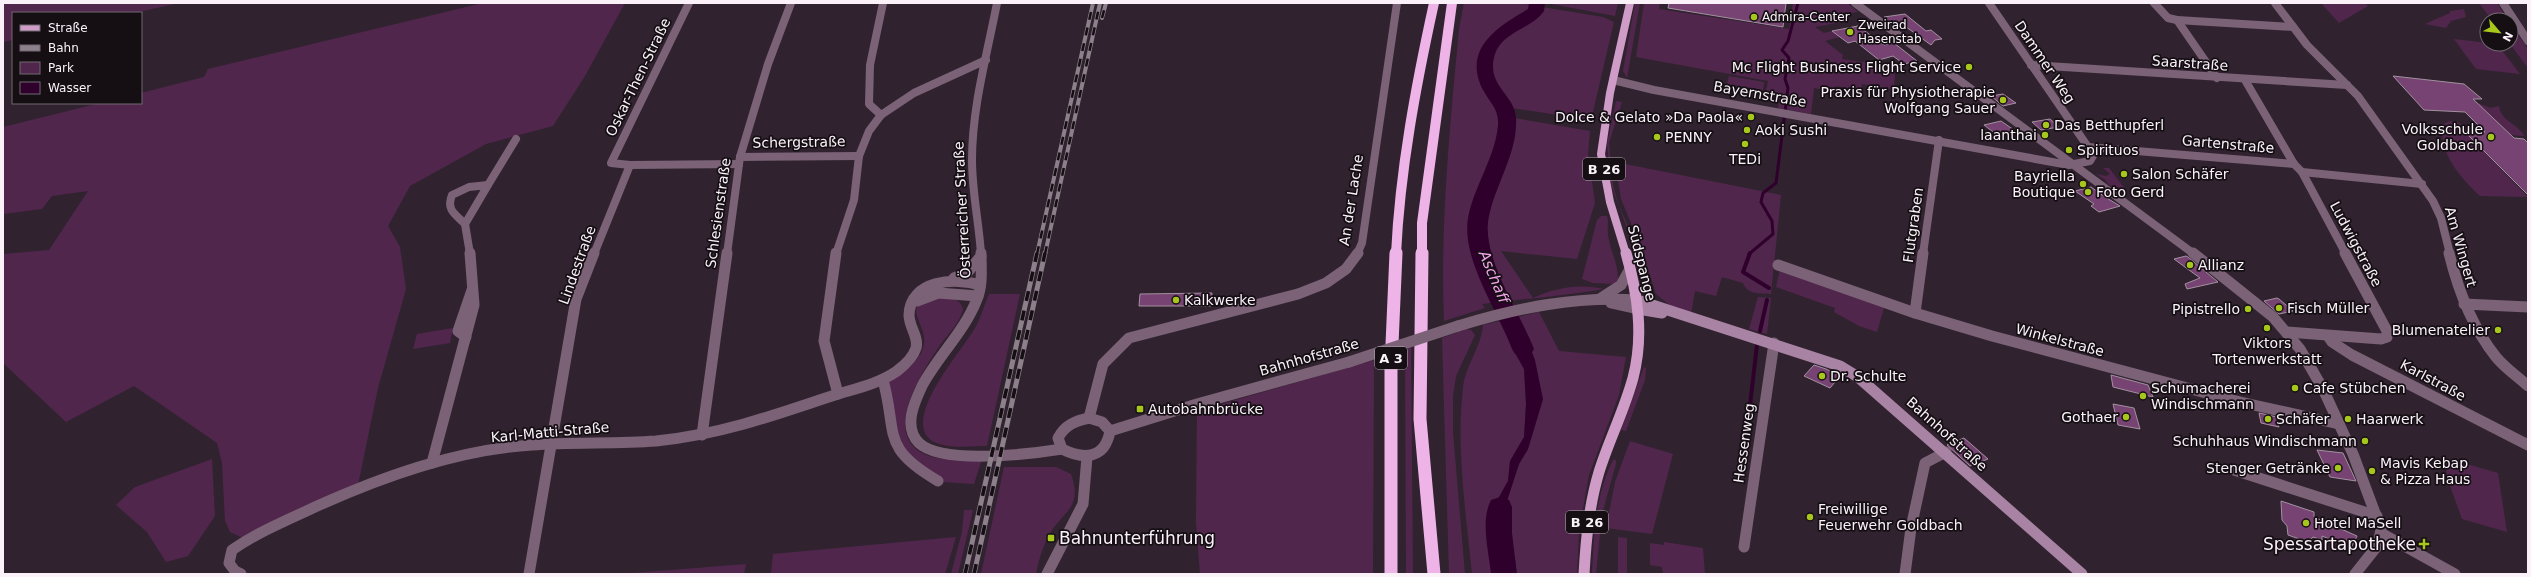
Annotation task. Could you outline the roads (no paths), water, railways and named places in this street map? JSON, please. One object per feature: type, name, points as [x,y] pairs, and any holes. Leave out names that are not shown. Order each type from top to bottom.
[{"type":"highway","name":"A 3","points":[[1391,574],[1391,367],[1398,210],[1424,48],[1434,3]]},
{"type":"highway","name":"A 3","points":[[1434,574],[1420,419],[1422,223],[1452,3]]},
{"type":"main road","name":"Südspange","points":[[1584,574],[1587,524],[1599,472],[1631,386],[1639,347],[1638,304],[1607,186],[1601,153],[1613,82],[1630,3]]},
{"type":"street","name":"Oskar-Then-Straße","points":[[630,165],[611,163],[650,79],[689,3]]},
{"type":"street","name":"Schlesienstraße","points":[[702,434],[739,161],[768,64],[791,3]]},
{"type":"street","points":[[881,115],[869,104],[870,65],[883,3]]},
{"type":"street","name":"Österreicher Straße","points":[[996,3],[989,51],[980,78],[972,161],[975,210],[981,256],[979,290],[965,325],[941,357],[915,401],[910,418],[912,432],[920,445],[937,452],[952,454],[1030,455],[1062,449]]},
{"type":"street","name":"An der Lache","points":[[1089,418],[1103,364],[1129,338],[1298,294],[1326,283],[1346,269],[1357,255],[1362,243],[1397,3]]},
{"type":"street","points":[[1855,3],[2230,281],[2269,312],[2287,332],[2315,375],[2339,424],[2377,516],[2381,534],[2380,541],[2355,574]]},
{"type":"street","name":"Dammer Weg","points":[[1989,3],[2088,147]]},
{"type":"street","points":[[2154,3],[2168,18],[2177,20],[2293,26]]},
{"type":"street","name":"Am Wingert","points":[[2275,3],[2306,45],[2347,85],[2373,116],[2422,184],[2433,201],[2441,218],[2458,290],[2464,304],[2496,357],[2528,386]]},
{"type":"street","points":[[2503,3],[2528,41]]},
{"type":"street","points":[[2177,20],[2217,78]]},
{"type":"street","points":[[838,394],[824,341],[834,260],[854,200],[859,156],[869,131],[881,115],[914,94],[986,60]]},
{"type":"street","name":"Saarstraße","points":[[2031,65],[2244,80],[2347,85]]},
{"type":"street","name":"Ludwigstraße","points":[[2244,80],[2294,164],[2302,172],[2387,332],[2387,336],[2381,339],[2287,332]]},
{"type":"street","name":"Bayernstraße","points":[[1613,82],[2072,165]]},
{"type":"street","points":[[432,464],[466,337],[458,331],[462,311],[473,288],[465,224],[516,138]]},
{"type":"street","name":"Flutgraben","points":[[1915,313],[1939,140]]},
{"type":"street","points":[[2072,165],[2092,159],[2088,147]]},
{"type":"street","name":"Gartenstraße","points":[[2088,147],[2294,164]]},
{"type":"street","name":"Schergstraße","points":[[630,165],[859,156]]},
{"type":"street","name":"Lindestraße","points":[[530,574],[576,299],[630,165]]},
{"type":"street","points":[[2302,172],[2422,184]]},
{"type":"street","points":[[465,224],[450,210],[449,203],[452,195],[469,187],[488,185]]},
{"type":"street","points":[[946,282],[967,273],[981,256]]},
{"type":"street","name":"Winkelstraße","points":[[1778,265],[1915,313],[2208,394],[2339,424]]},
{"type":"street","name":"Bahnhofstraße","points":[[1110,431],[1197,404],[1349,362],[1473,321],[1534,307],[1601,298],[1621,285],[1630,269]]},
{"type":"street","points":[[911,304],[919,293],[930,286],[946,282],[965,280],[979,290]]},
{"type":"street","points":[[911,304],[938,292],[979,290]]},
{"type":"street","name":"Bahnhofstraße","points":[[1601,298],[1638,304],[1684,316],[1774,343],[1840,366],[1858,377],[1946,452],[2082,574]]},
{"type":"street","name":"Bahnhofstraße","points":[[1587,301],[1638,304]]},
{"type":"street","name":"Karl-Matti-Straße","points":[[241,574],[235,571],[229,563],[232,550],[250,537],[350,491],[432,464],[509,447],[645,441],[702,434],[883,380],[899,370],[916,351],[918,344],[909,318],[911,304]]},
{"type":"street","points":[[2464,304],[2528,307]]},
{"type":"street","name":"Karlstraße","points":[[2328,336],[2332,342],[2352,355],[2528,445]]},
{"type":"street","name":"Hessenweg","points":[[1744,547],[1774,343]]},
{"type":"street","points":[[883,380],[888,395],[892,435],[896,447],[903,457],[938,481]]},
{"type":"street","points":[[1089,418],[1102,422],[1110,431],[1109,442],[1101,451],[1087,457],[1072,455],[1062,449],[1058,438],[1063,428],[1075,420],[1089,418]]},
{"type":"street","points":[[1906,574],[1911,528],[1925,463],[1946,452]]},
{"type":"street","points":[[1047,574],[1084,504],[1087,457]]},
{"type":"street","points":[[2234,470],[2377,516]]},
{"type":"street","points":[[2381,534],[2455,574]]},
{"type":"water","points":[[1532,3],[1543,3],[1541,11],[1505,36],[1496,46],[1488,44],[1496,33],[1516,20],[1516,17],[1532,8]]},
{"type":"water","points":[[1520,321],[1535,360],[1543,399],[1528,449],[1519,464],[1505,507],[1503,527],[1493,544],[1494,506],[1508,481],[1510,461],[1524,437],[1526,404],[1524,369],[1515,353],[1506,327]]},
{"type":"waterway","name":"Aschaff","points":[[1523,349],[1517,333],[1494,287],[1482,255],[1479,238],[1479,215],[1503,147],[1507,127],[1505,109],[1492,91],[1486,77],[1484,64],[1487,53],[1493,43],[1512,26],[1536,11],[1537,3]]},
{"type":"waterway","points":[[1750,253],[1773,234],[1772,221],[1761,202],[1763,193],[1776,183],[1788,88],[1785,79],[1789,58],[1782,50],[1788,41],[1798,3]]},
{"type":"waterway","points":[[1750,253],[1743,272],[1769,288]]},
{"type":"waterway","points":[[1760,331],[1767,300]]},
{"type":"waterway","points":[[1742,474],[1757,345]]},
{"type":"waterway","name":"Aschaff","points":[[1500,507],[1499,533],[1504,574]]},
{"type":"railway","points":[[1037,254],[1093,3]]},
{"type":"railway","points":[[1045,254],[1100,3]]},
{"type":"railway","points":[[1102,18],[1106,3]]},
{"type":"railway","points":[[965,574],[1037,253]]},
{"type":"railway","points":[[974,574],[1045,253]]},
{"type":"place","name":"Admira-Center","points":[[1754,17]]},
{"type":"place","name":"Zweirad Hasenstab","points":[[1850,32]]},
{"type":"place","name":"Mc Flight Business Flight Service","points":[[1969,67]]},
{"type":"place","name":"Praxis für Physiotherapie Wolfgang Sauer","points":[[2003,100]]},
{"type":"place","name":"Dolce & Gelato »Da Paola«","points":[[1751,117]]},
{"type":"place","name":"Das Betthupferl","points":[[2046,125]]},
{"type":"place","name":"Aoki Sushi","points":[[1747,130]]},
{"type":"place","name":"laanthai","points":[[2045,135]]},
{"type":"place","name":"PENNY","points":[[1657,137]]},
{"type":"place","name":"Volksschule Goldbach","points":[[2491,137]]},
{"type":"place","name":"TEDi","points":[[1745,144]]},
{"type":"place","name":"Spirituos","points":[[2069,150]]},
{"type":"place","name":"Salon Schäfer","points":[[2124,174]]},
{"type":"place","name":"Bayriella Boutique","points":[[2083,184]]},
{"type":"place","name":"Foto Gerd","points":[[2088,192]]},
{"type":"place","name":"Allianz","points":[[2190,265]]},
{"type":"place","name":"Kalkwerke","points":[[1176,300]]},
{"type":"place","name":"Fisch Müller","points":[[2279,308]]},
{"type":"place","name":"Pipistrello","points":[[2248,309]]},
{"type":"place","name":"Viktors Tortenwerkstatt","points":[[2267,328]]},
{"type":"place","name":"Blumenatelier","points":[[2498,330]]},
{"type":"place","name":"Dr. Schulte","points":[[1822,376]]},
{"type":"place","name":"Cafe Stübchen","points":[[2295,388]]},
{"type":"place","name":"Schumacherei Windischmann","points":[[2143,396]]},
{"type":"place","name":"Autobahnbrücke","points":[[1140,409]]},
{"type":"place","name":"Gothaer","points":[[2126,417]]},
{"type":"place","name":"Schäfer","points":[[2268,419]]},
{"type":"place","name":"Haarwerk","points":[[2348,419]]},
{"type":"place","name":"Schuhhaus Windischmann","points":[[2365,441]]},
{"type":"place","name":"Stenger Getränke","points":[[2338,468]]},
{"type":"place","name":"Mavis Kebap & Pizza Haus","points":[[2372,471]]},
{"type":"place","name":"Freiwillige Feuerwehr Goldbach","points":[[1810,517]]},
{"type":"place","name":"Hotel MaSell","points":[[2306,523]]},
{"type":"place","name":"Bahnunterführung","points":[[1051,538]]},
{"type":"place","name":"Spessartapotheke","points":[[2424,544]]}]
